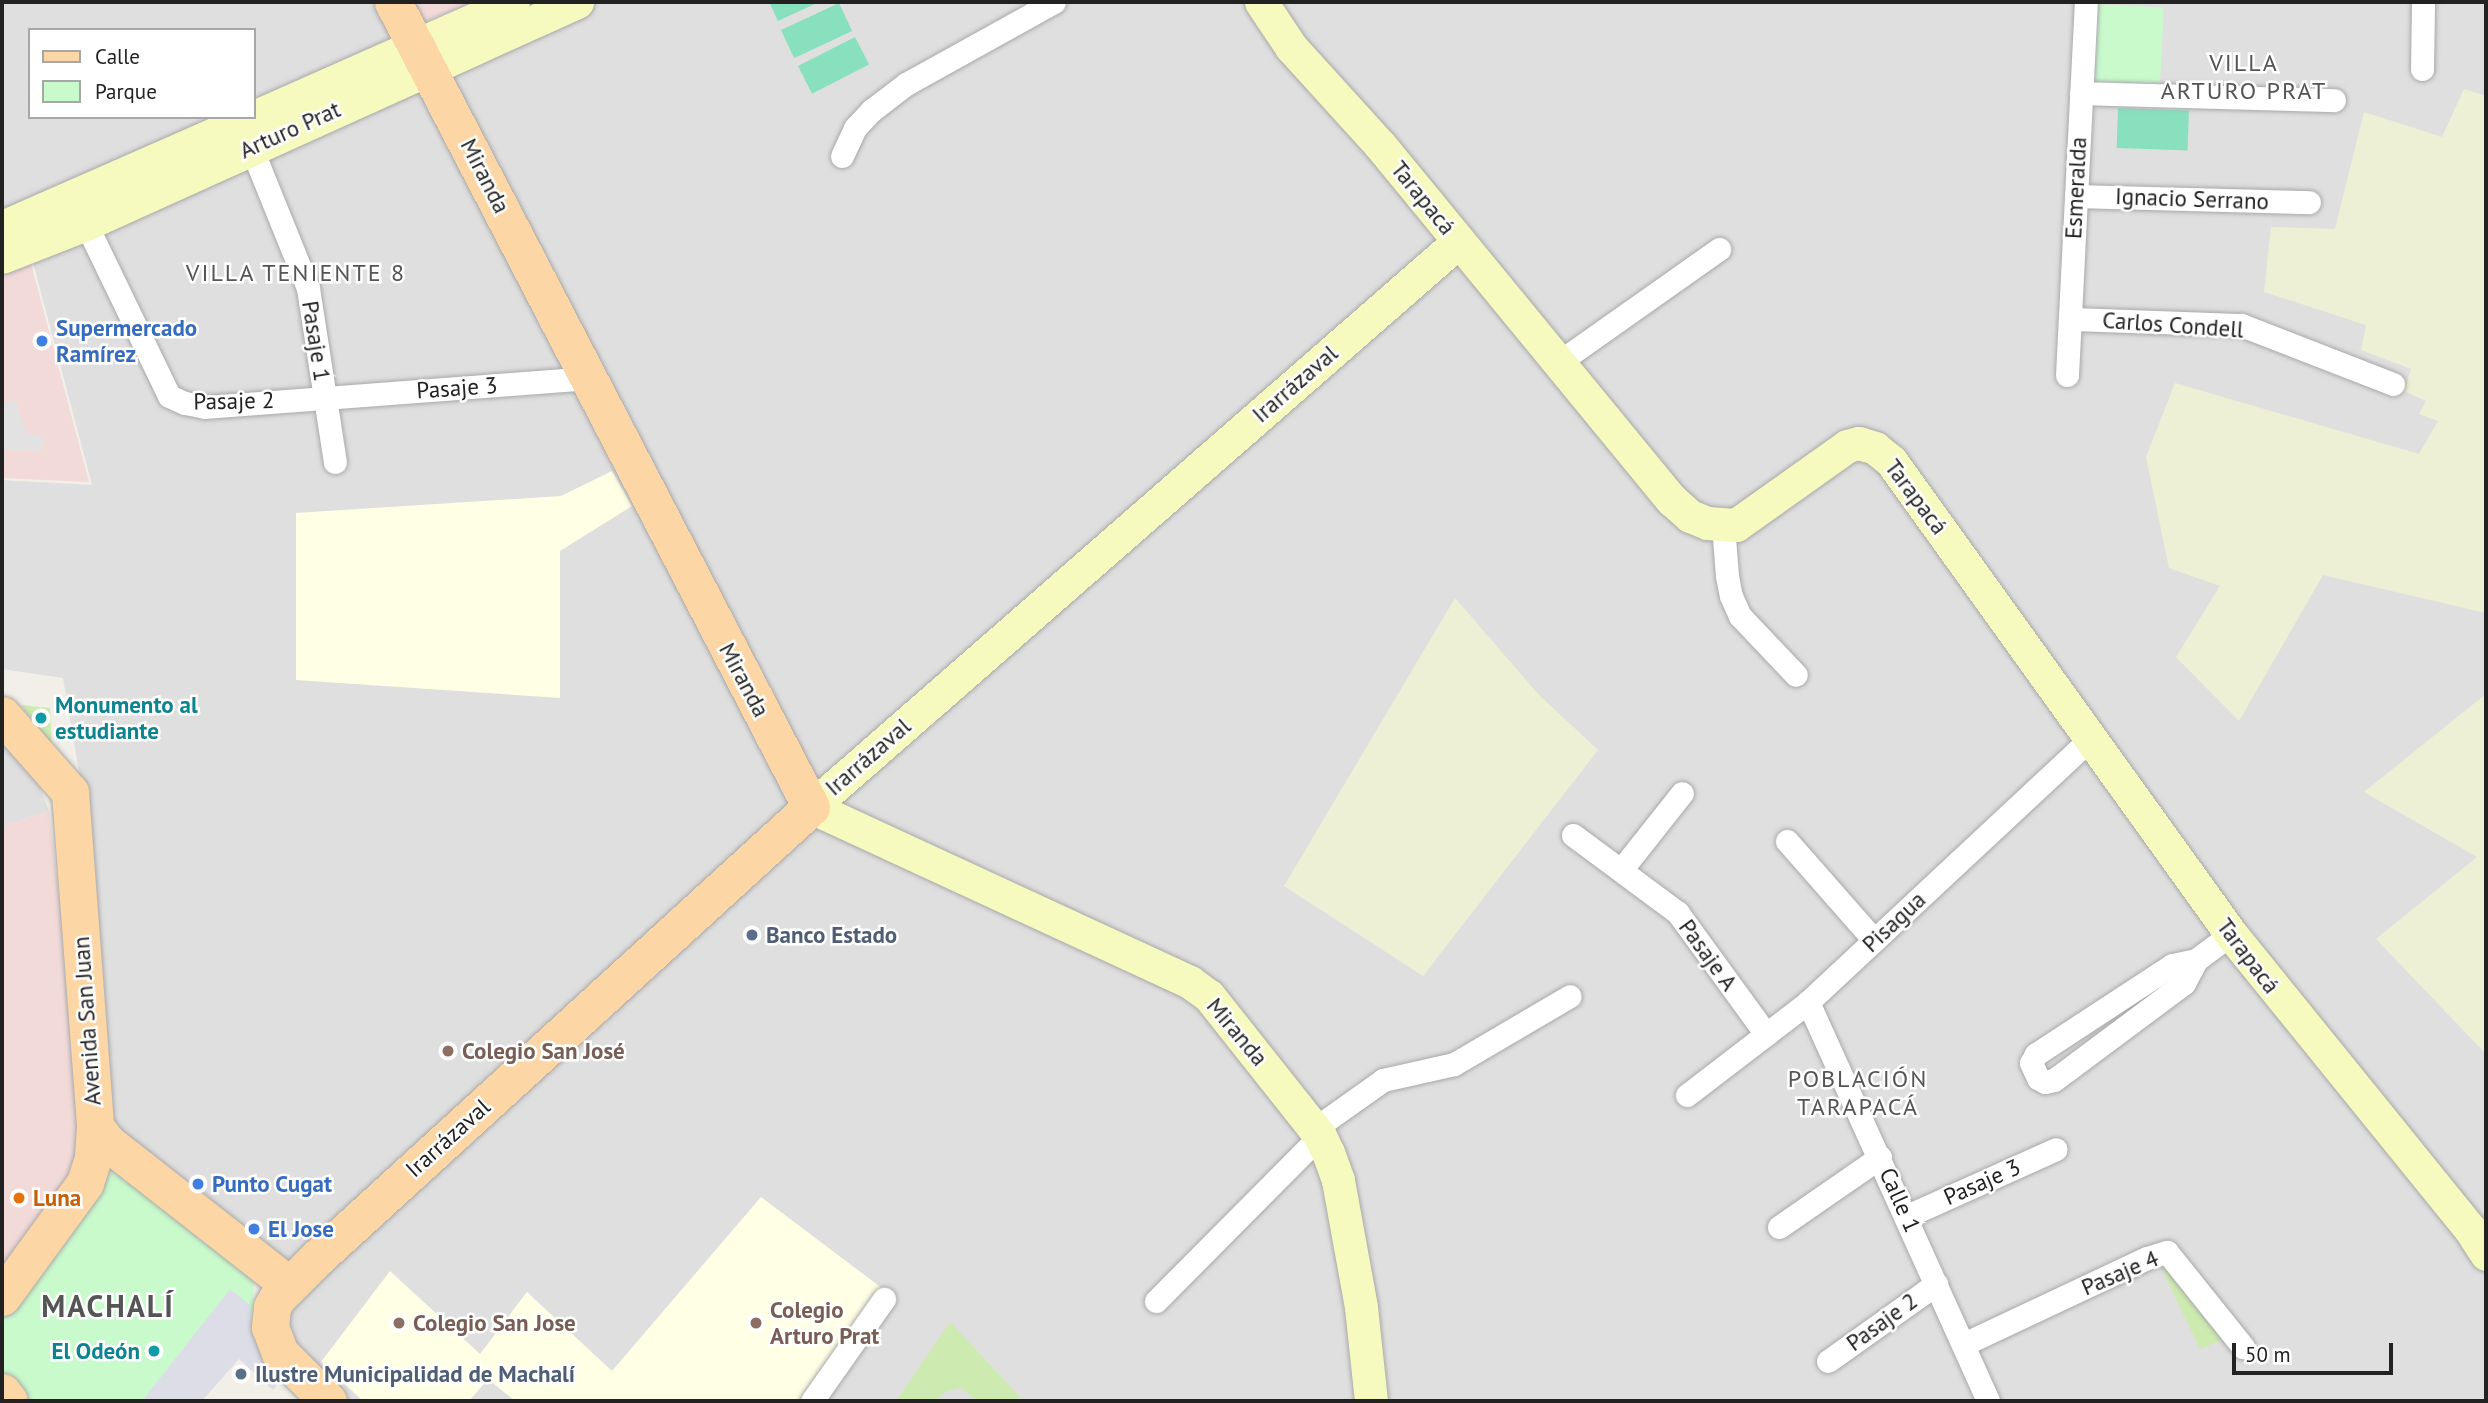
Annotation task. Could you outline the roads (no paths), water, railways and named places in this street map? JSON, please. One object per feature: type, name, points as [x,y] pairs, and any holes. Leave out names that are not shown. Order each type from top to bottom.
[{"type":"main road","name":"Miranda","points":[[393,2],[811,807]]},
{"type":"main road","name":"Avenida San Juan","points":[[2,715],[69,792],[95,1127],[108,1143],[288,1284]]},
{"type":"main road","name":"Irarrázaval","points":[[288,1284],[811,807]]},
{"type":"main road","points":[[2,1297],[85,1183],[93,1158],[95,1127]]},
{"type":"main road","points":[[288,1284],[272,1307],[270,1327],[280,1353],[328,1401]]},
{"type":"main road","points":[[2,1392],[9,1401]]},
{"type":"street","name":"Arturo Prat","points":[[422,57],[513,2]]},
{"type":"street","name":"Arturo Prat","points":[[2,227],[422,57],[577,2]]},
{"type":"street","points":[[842,156],[855,128],[872,110],[906,84],[1054,2]]},
{"type":"street","name":"Tarapacá","points":[[1261,2],[1292,47],[1380,145],[1672,500],[1690,516],[1707,523],[1736,524],[1847,446],[1859,443],[1875,448],[1892,461],[2231,934],[2470,1229],[2486,1254]]},
{"type":"street","name":"Esmeralda","points":[[2067,375],[2086,2]]},
{"type":"street","points":[[2422,69],[2423,2]]},
{"type":"street","points":[[2081,93],[2334,100]]},
{"type":"street","name":"Arturo Prat","points":[[2,257],[86,224],[252,127]]},
{"type":"street","name":"Pasaje 1","points":[[252,127],[308,288],[335,462]]},
{"type":"street","name":"Ignacio Serrano","points":[[2076,196],[2309,202]]},
{"type":"street","name":"Pasaje 2","points":[[86,224],[169,396],[205,407],[324,397]]},
{"type":"street","name":"Irarrázaval","points":[[811,807],[1458,242]]},
{"type":"street","points":[[1559,362],[1719,249]]},
{"type":"street","name":"Carlos Condell","points":[[2070,319],[2241,325],[2393,384]]},
{"type":"street","name":"Pasaje 3","points":[[324,397],[589,378]]},
{"type":"street","points":[[1723,525],[1727,576],[1731,596],[1740,616],[1796,675]]},
{"type":"street","name":"Pisagua","points":[[1687,1096],[1808,1002],[2091,738]]},
{"type":"street","points":[[1621,870],[1682,793]]},
{"type":"street","name":"Miranda","points":[[811,807],[1189,982],[1224,1012],[1317,1133],[1338,1180],[1361,1307],[1371,1401]]},
{"type":"street","name":"Pasaje A","points":[[1573,835],[1678,913],[1766,1034]]},
{"type":"street","points":[[1787,841],[1874,940]]},
{"type":"street","points":[[2196,960],[2184,983],[2054,1080],[2045,1082],[2038,1079],[2031,1069],[2036,1054],[2172,965],[2196,960],[2231,934]]},
{"type":"street","points":[[1156,1301],[1317,1133],[1383,1080],[1454,1064],[1570,996]]},
{"type":"street","name":"Calle 1","points":[[1808,1002],[1988,1400]]},
{"type":"street","name":"Pasaje 3","points":[[1907,1216],[2056,1149]]},
{"type":"street","points":[[1779,1227],[1880,1157]]},
{"type":"street","name":"Pasaje 4","points":[[1964,1344],[2147,1258],[2167,1252],[2243,1347]]},
{"type":"street","name":"Pasaje 2","points":[[1828,1361],[1936,1283]]},
{"type":"street","points":[[812,1401],[884,1299]]},
{"type":"place","name":"Supermercado Ramírez","points":[[42,341]]},
{"type":"place","name":"Monumento al estudiante","points":[[41,718]]},
{"type":"place","name":"Banco Estado","points":[[752,935]]},
{"type":"place","name":"Colegio San José","points":[[448,1051]]},
{"type":"place","name":"Punto Cugat","points":[[198,1184]]},
{"type":"place","name":"Luna","points":[[19,1198]]},
{"type":"place","name":"El Jose","points":[[254,1229]]},
{"type":"place","name":"Colegio San Jose","points":[[399,1323]]},
{"type":"place","name":"Colegio Arturo Prat","points":[[756,1323]]},
{"type":"place","name":"El Odeón","points":[[154,1351]]},
{"type":"place","name":"Ilustre Municipalidad de Machalí","points":[[241,1374]]},
{"type":"district","name":"VILLA ARTURO PRAT","points":[[2244,77]]},
{"type":"district","name":"VILLA TENIENTE 8","points":[[296,273]]},
{"type":"district","name":"POBLACIÓN TARAPACÁ","points":[[1858,1093]]},
{"type":"district","name":"MACHALÍ","points":[[108,1306]]}]
